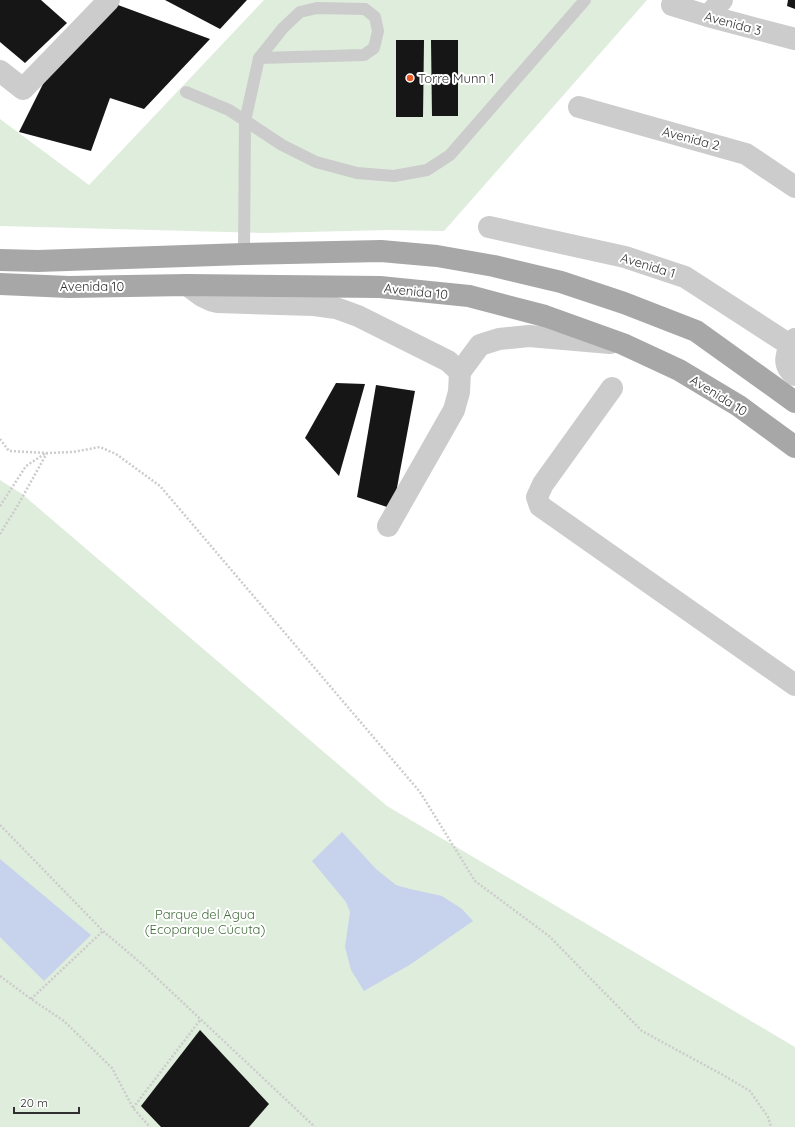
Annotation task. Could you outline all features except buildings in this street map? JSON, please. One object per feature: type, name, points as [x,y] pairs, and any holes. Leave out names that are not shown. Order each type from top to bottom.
[{"type":"main road","name":"Avenida 10","points":[[0,260],[38,261],[381,251],[437,256],[494,266],[561,282],[624,303],[696,331],[795,402]]},
{"type":"main road","name":"Avenida 10","points":[[0,284],[69,287],[187,285],[380,287],[469,296],[545,316],[623,344],[685,374],[739,406],[795,447]]},
{"type":"street","points":[[0,71],[23,88],[109,0]]},
{"type":"street","points":[[708,16],[722,0]]},
{"type":"street","name":"Avenida 3","points":[[672,5],[795,39]]},
{"type":"street","name":"Avenida 2","points":[[579,107],[746,154],[795,187]]},
{"type":"street","name":"Avenida 1","points":[[489,227],[625,257],[685,277],[793,342]]},
{"type":"street","points":[[187,285],[204,297],[217,302],[314,305],[336,308],[358,316],[448,361],[460,372]]},
{"type":"street","points":[[388,526],[454,410],[460,372],[480,345],[499,339],[530,336],[623,344]]},
{"type":"street","points":[[793,342],[786,356],[786,365],[795,375]]},
{"type":"street","points":[[612,388],[543,484],[537,497],[540,506],[795,685]]},
{"type":"lane","points":[[186,92],[229,110],[282,145],[316,162],[357,173],[394,176],[426,170],[450,155],[585,0]]},
{"type":"lane","points":[[244,254],[245,121],[259,58],[283,28],[300,12],[317,8],[365,9],[375,17],[378,32],[374,48],[364,55],[259,58]]},
{"type":"path","points":[[0,439],[9,451],[47,453],[73,452],[100,447],[116,454],[160,486],[420,792],[475,881],[549,936],[642,1031],[723,1074],[750,1091],[768,1117],[771,1127]]},
{"type":"path","points":[[0,506],[26,466],[47,453]]},
{"type":"path","points":[[0,534],[47,453]]},
{"type":"path","points":[[0,825],[103,931],[143,965],[315,1127]]},
{"type":"path","points":[[31,1000],[103,931]]},
{"type":"path","points":[[0,976],[31,1000],[64,1021],[112,1068],[133,1108],[150,1127]]},
{"type":"path","points":[[133,1108],[201,1019]]},
{"type":"green space","points":[[264,0],[647,0],[444,231],[388,230],[265,233],[0,226],[0,119],[89,185]]},
{"type":"green space","name":"Parque del Agua (Ecoparque Cúcuta)","points":[[0,480],[22,494],[387,806],[795,1047],[795,1127],[0,1127]]},
{"type":"water","points":[[342,832],[376,869],[396,885],[442,896],[462,909],[473,921],[411,964],[364,991],[351,970],[345,947],[350,912],[346,902],[312,861]]},
{"type":"water","points":[[0,859],[91,935],[44,981],[0,937]]},
{"type":"place","name":"Torre Munn 1","points":[[410,78]]}]
